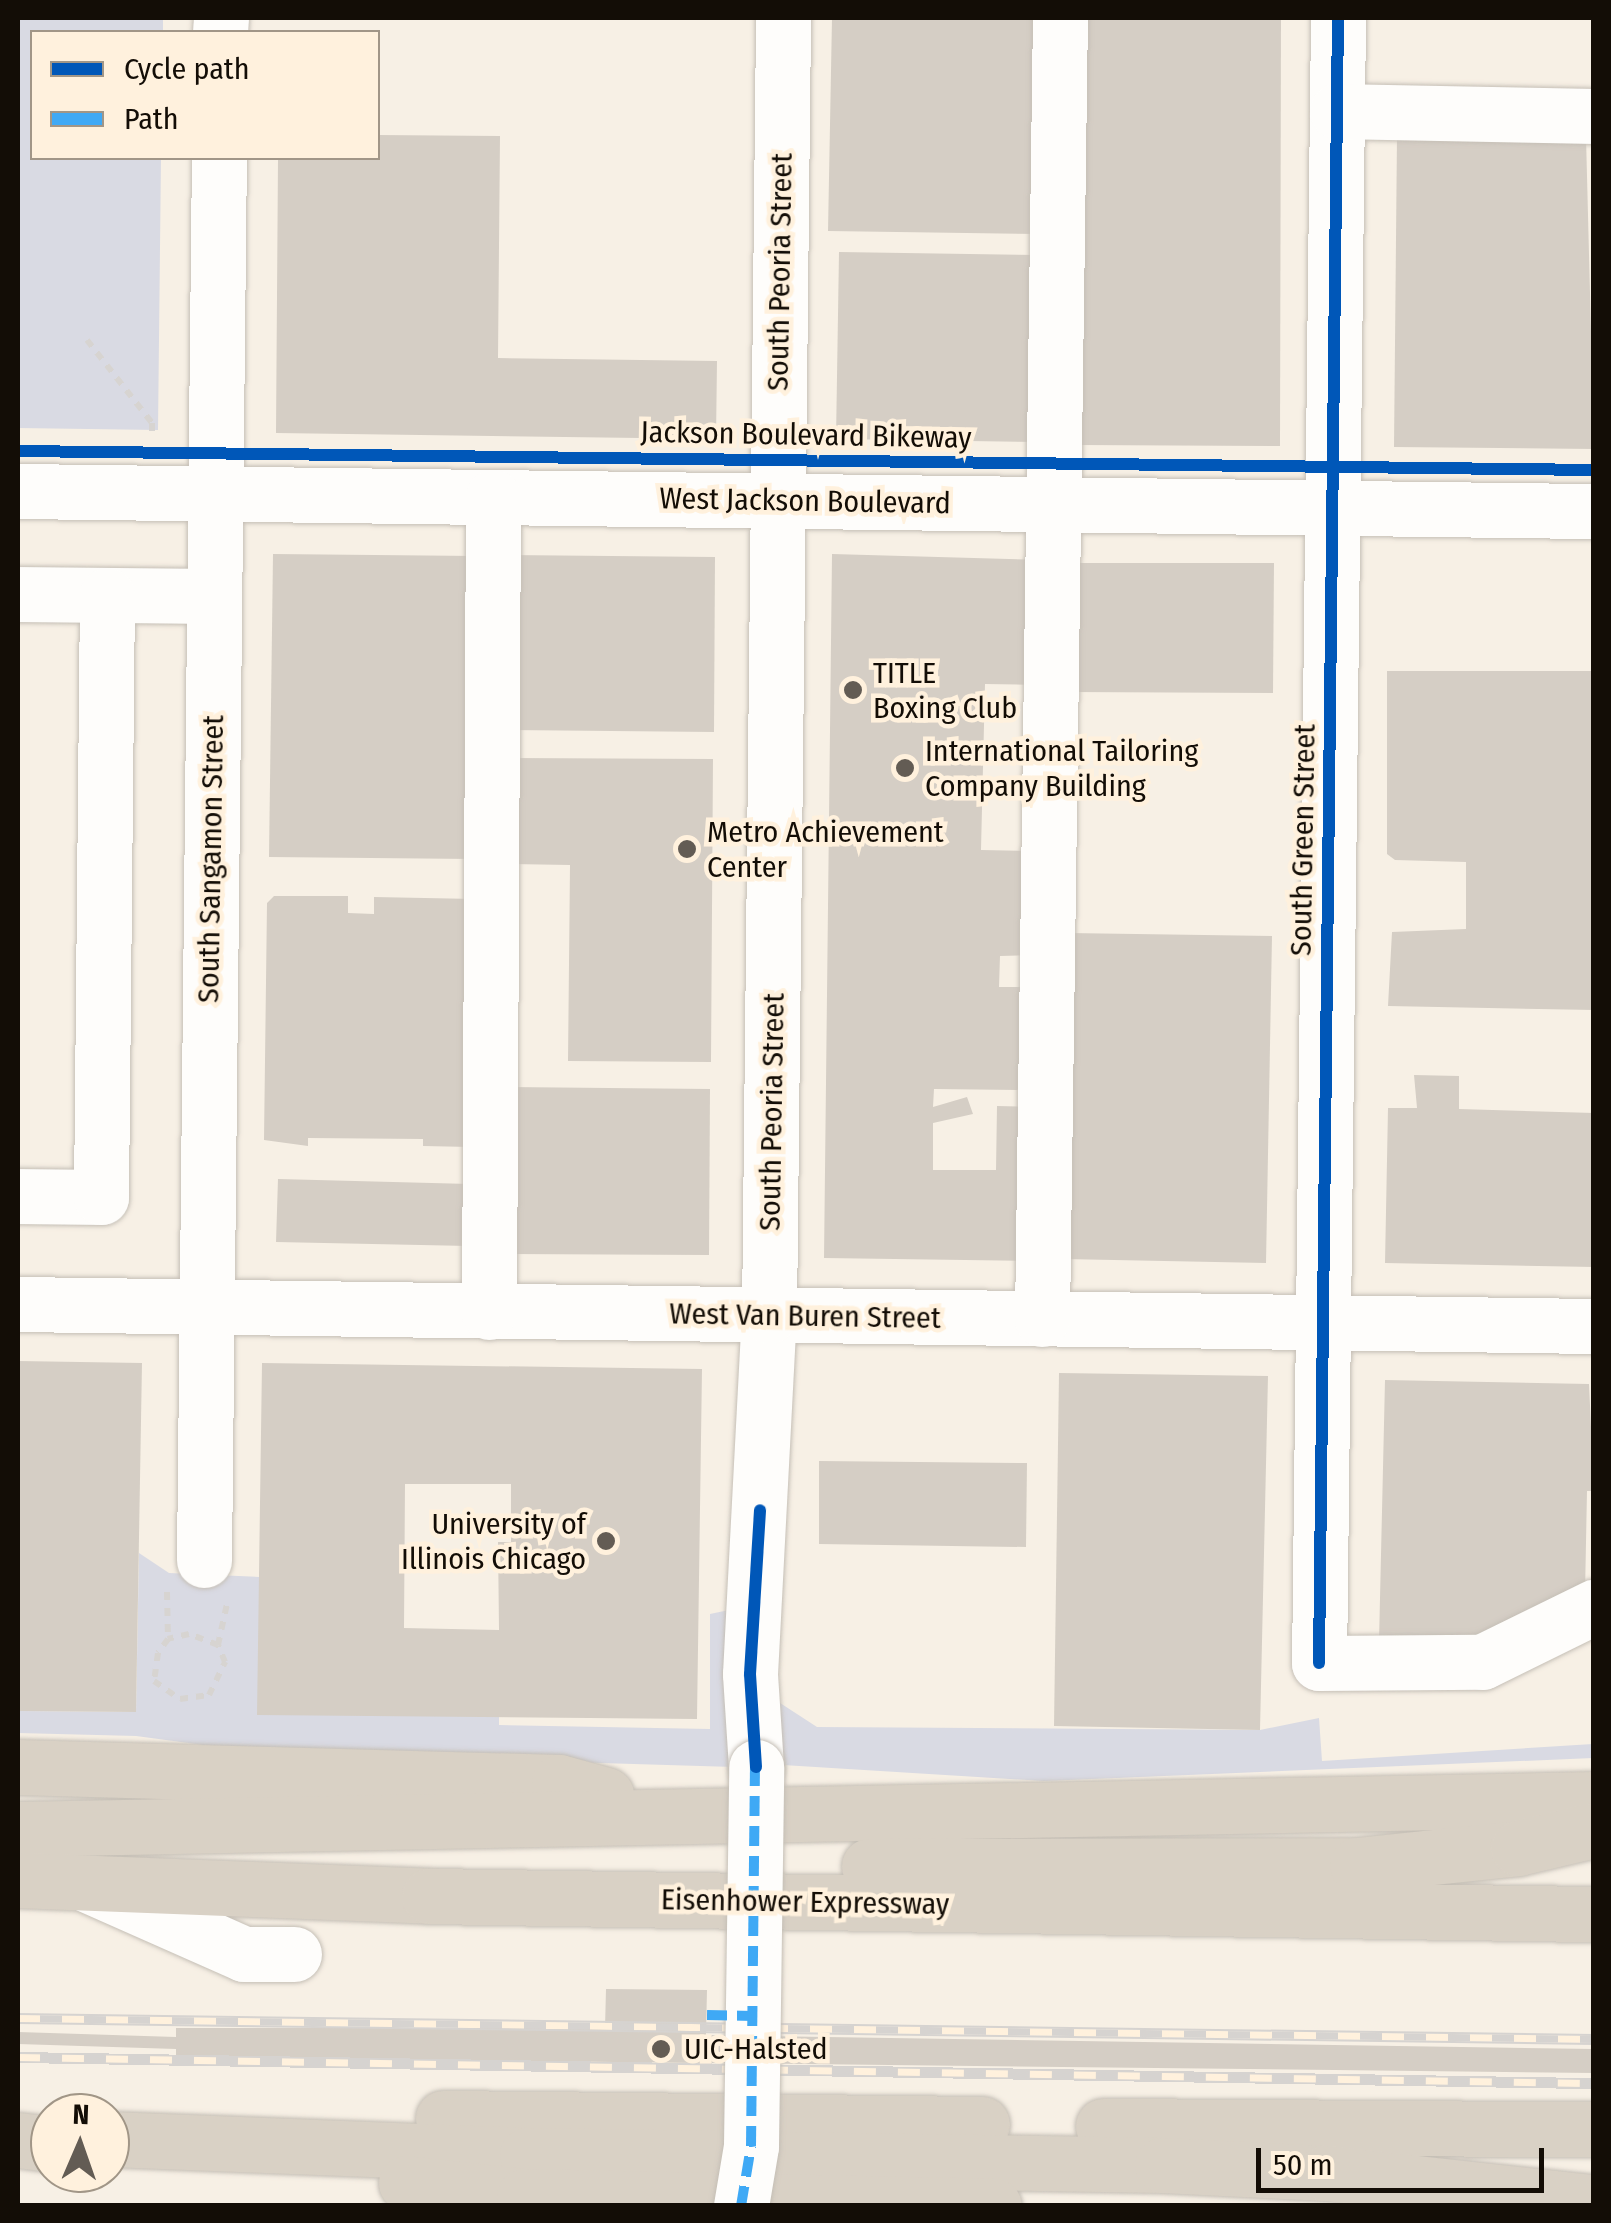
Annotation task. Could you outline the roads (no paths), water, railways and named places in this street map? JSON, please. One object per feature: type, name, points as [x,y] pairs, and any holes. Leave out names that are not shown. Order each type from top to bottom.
[{"type":"highway","points":[[18,1766],[559,1782],[686,1817]]},
{"type":"highway","points":[[18,1830],[1594,1799]]},
{"type":"highway","points":[[429,1896],[561,1866],[1358,1866],[1518,1848],[1594,1830]]},
{"type":"highway","name":"Eisenhower Expressway","points":[[18,1880],[429,1896],[1594,1914]]},
{"type":"highway","points":[[130,2127],[526,2115],[1594,2129]]},
{"type":"highway","points":[[130,2140],[1180,2166],[1325,2174],[1594,2202]]},
{"type":"highway","points":[[130,2152],[524,2196],[994,2206]]},
{"type":"street","name":"South Peoria Street","points":[[741,2206],[750,2146],[756,1768],[750,1674],[770,1316],[783,18]]},
{"type":"street","points":[[1042,1319],[1060,18]]},
{"type":"street","name":"South Green Street","points":[[1338,18],[1318,1663],[1482,1662],[1594,1607]]},
{"type":"street","points":[[1337,112],[1594,116]]},
{"type":"street","name":"South Sangamon Street","points":[[200,1584],[219,160]]},
{"type":"street","name":"West Jackson Boulevard","points":[[18,491],[1594,510]]},
{"type":"street","points":[[489,1312],[493,497]]},
{"type":"street","points":[[18,594],[214,596]]},
{"type":"street","points":[[18,1196],[101,1197],[107,595]]},
{"type":"street","name":"West Van Buren Street","points":[[18,1304],[1594,1326]]},
{"type":"street","points":[[86,1884],[244,1954],[294,1954]]},
{"type":"railway","points":[[18,2018],[1594,2039]]},
{"type":"railway","points":[[18,2057],[1594,2083]]},
{"type":"place","name":"TITLE Boxing Club","points":[[853,690]]},
{"type":"place","name":"International Tailoring Company Building","points":[[905,768]]},
{"type":"place","name":"Metro Achievement Center","points":[[687,849]]},
{"type":"place","name":"University of Illinois Chicago","points":[[606,1541]]},
{"type":"place","name":"UIC-Halsted","points":[[661,2049]]}]
